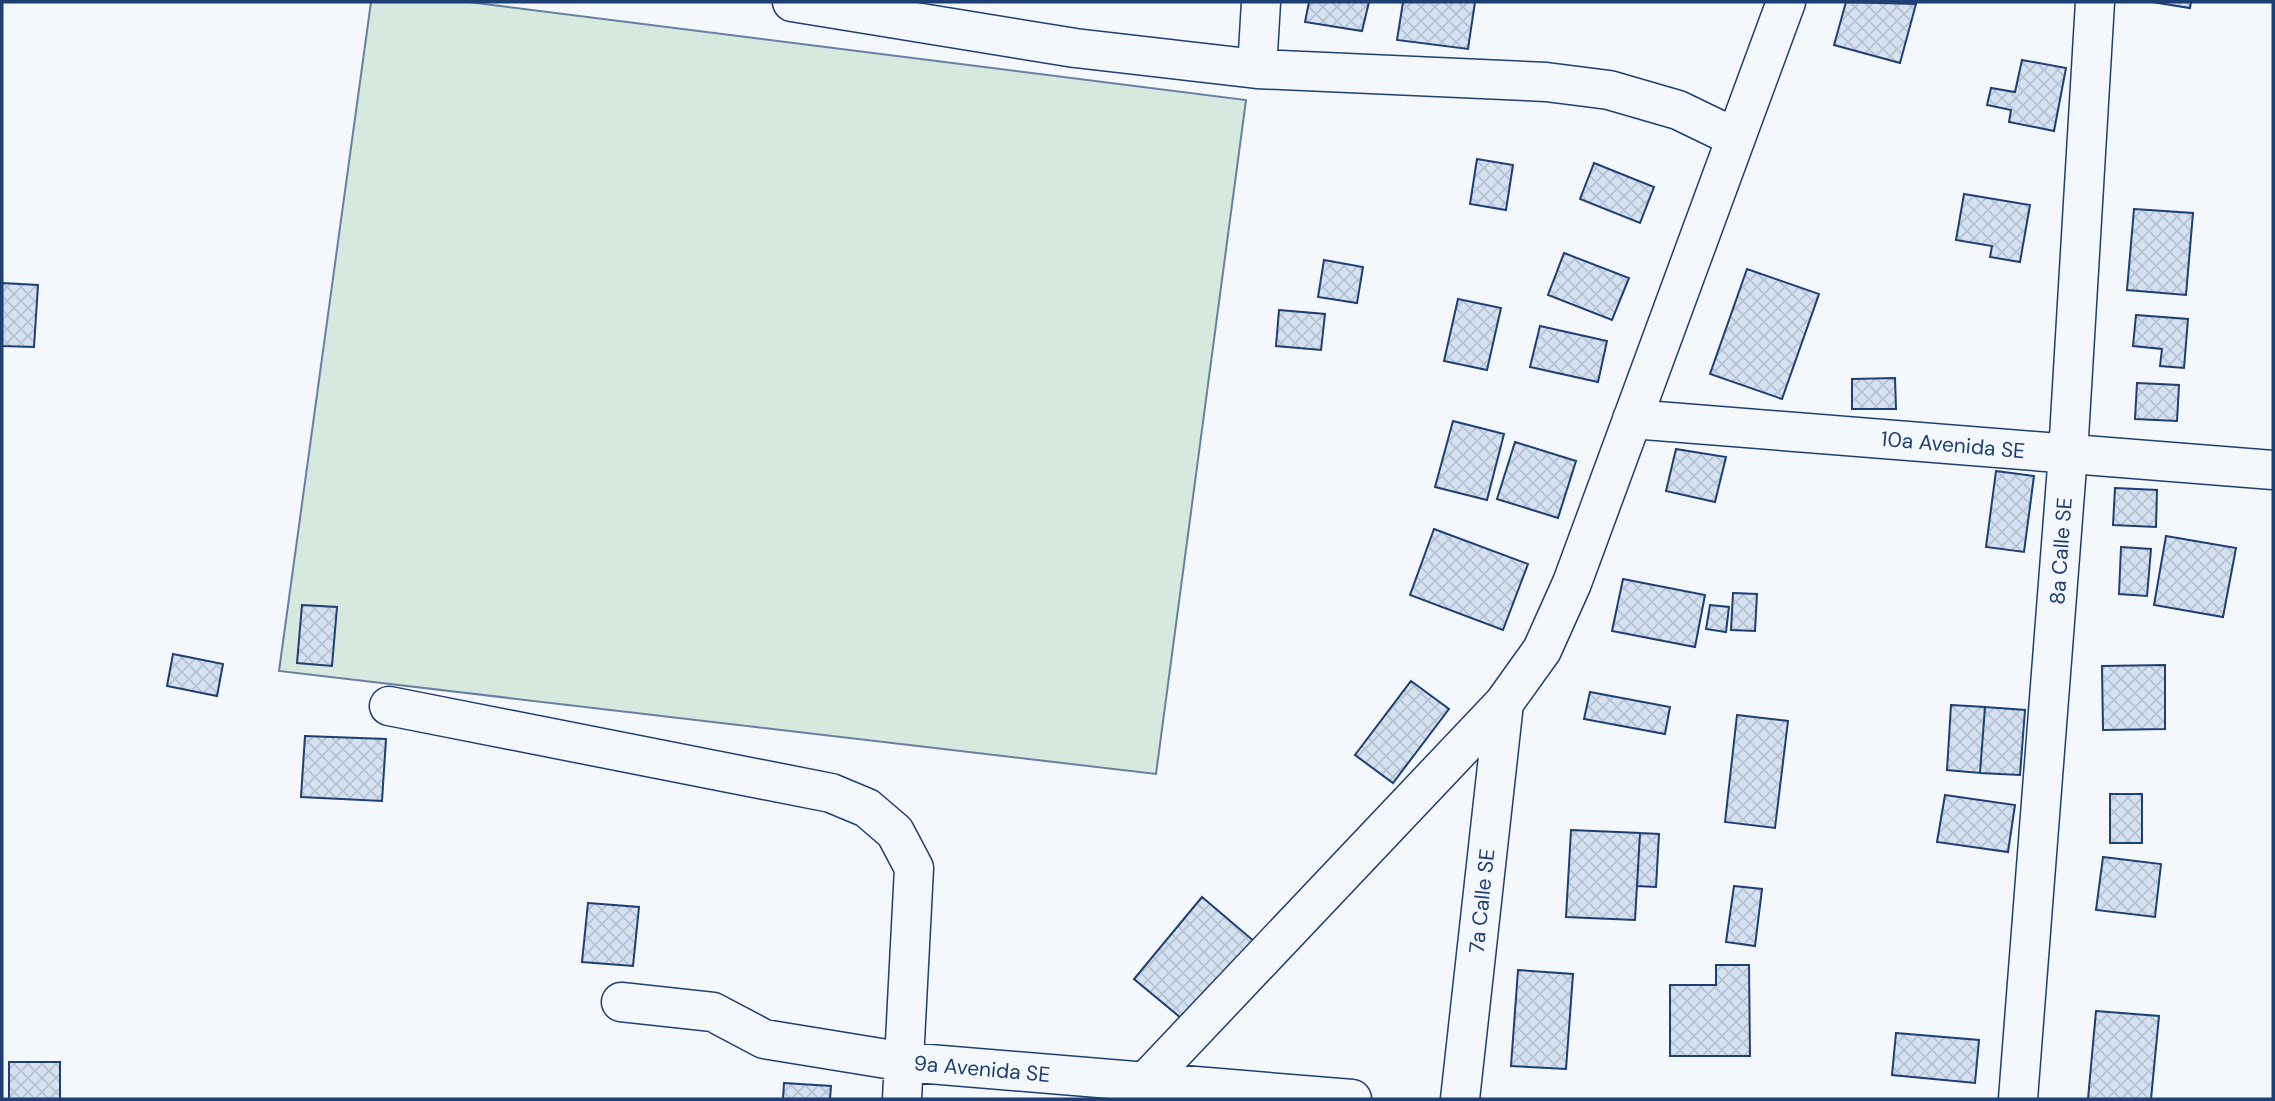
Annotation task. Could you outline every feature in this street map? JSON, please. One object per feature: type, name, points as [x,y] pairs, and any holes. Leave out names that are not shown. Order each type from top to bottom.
[{"type":"street","points":[[792,2],[1075,48],[1257,69],[1546,82],[1609,90],[1678,110],[1736,138]]},
{"type":"street","points":[[1257,69],[1261,2]]},
{"type":"street","points":[[1135,1092],[1504,703],[1547,639],[1572,583],[1786,2]]},
{"type":"street","name":"8a Calle SE","points":[[2018,1099],[2068,454],[2095,2]]},
{"type":"street","name":"10a Avenida SE","points":[[1632,419],[2273,470]]},
{"type":"street","name":"7a Calle SE","points":[[1460,1099],[1504,703]]},
{"type":"street","points":[[389,706],[831,793],[867,808],[895,832],[914,868],[903,1081]]},
{"type":"street","name":"9a Avenida SE","points":[[621,1002],[713,1012],[764,1039],[903,1081],[1352,1099]]},
{"type":"shaded area","points":[[371,2],[469,2],[1246,100],[1156,774],[279,671]]},
{"type":"building","points":[[1309,2],[1369,2],[1362,31],[1305,22]]},
{"type":"building","points":[[1403,2],[1475,2],[1468,49],[1397,40]]},
{"type":"building","points":[[1846,2],[1916,4],[1900,63],[1834,45]]},
{"type":"building","points":[[2152,2],[2191,2],[2190,8]]},
{"type":"building","points":[[2022,60],[2066,68],[2054,131],[2009,122],[2011,110],[1987,105],[1991,88],[2015,92]]},
{"type":"building","points":[[1477,159],[1513,165],[1506,210],[1470,204]]},
{"type":"building","points":[[1594,163],[1654,187],[1640,223],[1580,199]]},
{"type":"building","points":[[1964,194],[2030,205],[2020,262],[1990,257],[1992,246],[1956,240]]},
{"type":"building","points":[[2134,209],[2193,213],[2186,295],[2127,290]]},
{"type":"building","points":[[1564,253],[1629,278],[1612,320],[1548,295]]},
{"type":"building","points":[[1324,260],[1363,267],[1357,303],[1318,297]]},
{"type":"building","points":[[1747,269],[1819,294],[1782,399],[1710,374]]},
{"type":"building","points":[[2,283],[38,285],[34,347],[2,346]]},
{"type":"building","points":[[1458,299],[1501,308],[1487,370],[1444,361]]},
{"type":"building","points":[[1279,310],[1325,314],[1321,350],[1276,346]]},
{"type":"building","points":[[2136,315],[2188,319],[2184,368],[2160,366],[2162,349],[2133,346]]},
{"type":"building","points":[[1540,326],[1607,341],[1598,382],[1530,367]]},
{"type":"building","points":[[1895,378],[1896,409],[1852,409],[1852,379]]},
{"type":"building","points":[[2137,383],[2179,385],[2177,421],[2135,419]]},
{"type":"building","points":[[1453,421],[1504,434],[1487,500],[1435,487]]},
{"type":"building","points":[[1515,442],[1576,461],[1558,518],[1497,499]]},
{"type":"building","points":[[1676,449],[1726,457],[1715,502],[1666,491]]},
{"type":"building","points":[[1996,471],[2034,476],[2024,552],[1986,547]]},
{"type":"building","points":[[2115,488],[2157,490],[2156,527],[2113,525]]},
{"type":"building","points":[[1434,529],[1528,564],[1503,630],[1410,595]]},
{"type":"building","points":[[2166,536],[2236,548],[2223,617],[2154,605]]},
{"type":"building","points":[[2121,547],[2151,549],[2147,596],[2119,594]]},
{"type":"building","points":[[1623,579],[1705,595],[1695,647],[1612,631]]},
{"type":"building","points":[[1733,593],[1757,594],[1755,631],[1731,630]]},
{"type":"building","points":[[302,605],[337,607],[332,666],[297,663]]},
{"type":"building","points":[[1710,605],[1729,607],[1726,632],[1706,629]]},
{"type":"building","points":[[173,654],[223,664],[217,696],[167,686]]},
{"type":"building","points":[[2165,665],[2165,729],[2103,730],[2102,666]]},
{"type":"building","points":[[1411,681],[1449,709],[1393,783],[1355,755]]},
{"type":"building","points":[[1590,692],[1670,707],[1665,734],[1584,719]]},
{"type":"building","points":[[1951,705],[1985,707],[1980,773],[1947,770]]},
{"type":"building","points":[[1985,707],[2025,710],[2020,775],[1980,773]]},
{"type":"building","points":[[1737,715],[1788,721],[1775,828],[1725,822]]},
{"type":"building","points":[[305,736],[386,739],[382,801],[301,797]]},
{"type":"building","points":[[2110,794],[2142,794],[2142,843],[2110,843]]},
{"type":"building","points":[[1945,795],[2015,805],[2008,852],[1937,842]]},
{"type":"building","points":[[1571,830],[1640,833],[1635,920],[1566,917]]},
{"type":"building","points":[[1640,833],[1659,834],[1656,887],[1637,886]]},
{"type":"building","points":[[2103,857],[2161,864],[2155,917],[2096,910]]},
{"type":"building","points":[[1734,886],[1762,889],[1755,946],[1726,942]]},
{"type":"building","points":[[1202,897],[1255,942],[1187,1023],[1134,979]]},
{"type":"building","points":[[588,903],[639,907],[633,966],[582,962]]},
{"type":"building","points":[[1716,965],[1749,965],[1750,1056],[1670,1056],[1670,985],[1716,985]]},
{"type":"building","points":[[1518,970],[1573,974],[1566,1069],[1511,1066]]},
{"type":"building","points":[[2096,1011],[2159,1016],[2151,1099],[2088,1099]]},
{"type":"building","points":[[1896,1033],[1979,1040],[1975,1083],[1892,1075]]},
{"type":"building","points":[[9,1062],[60,1062],[60,1099],[9,1099]]},
{"type":"building","points":[[784,1083],[831,1086],[830,1099],[783,1099]]}]
